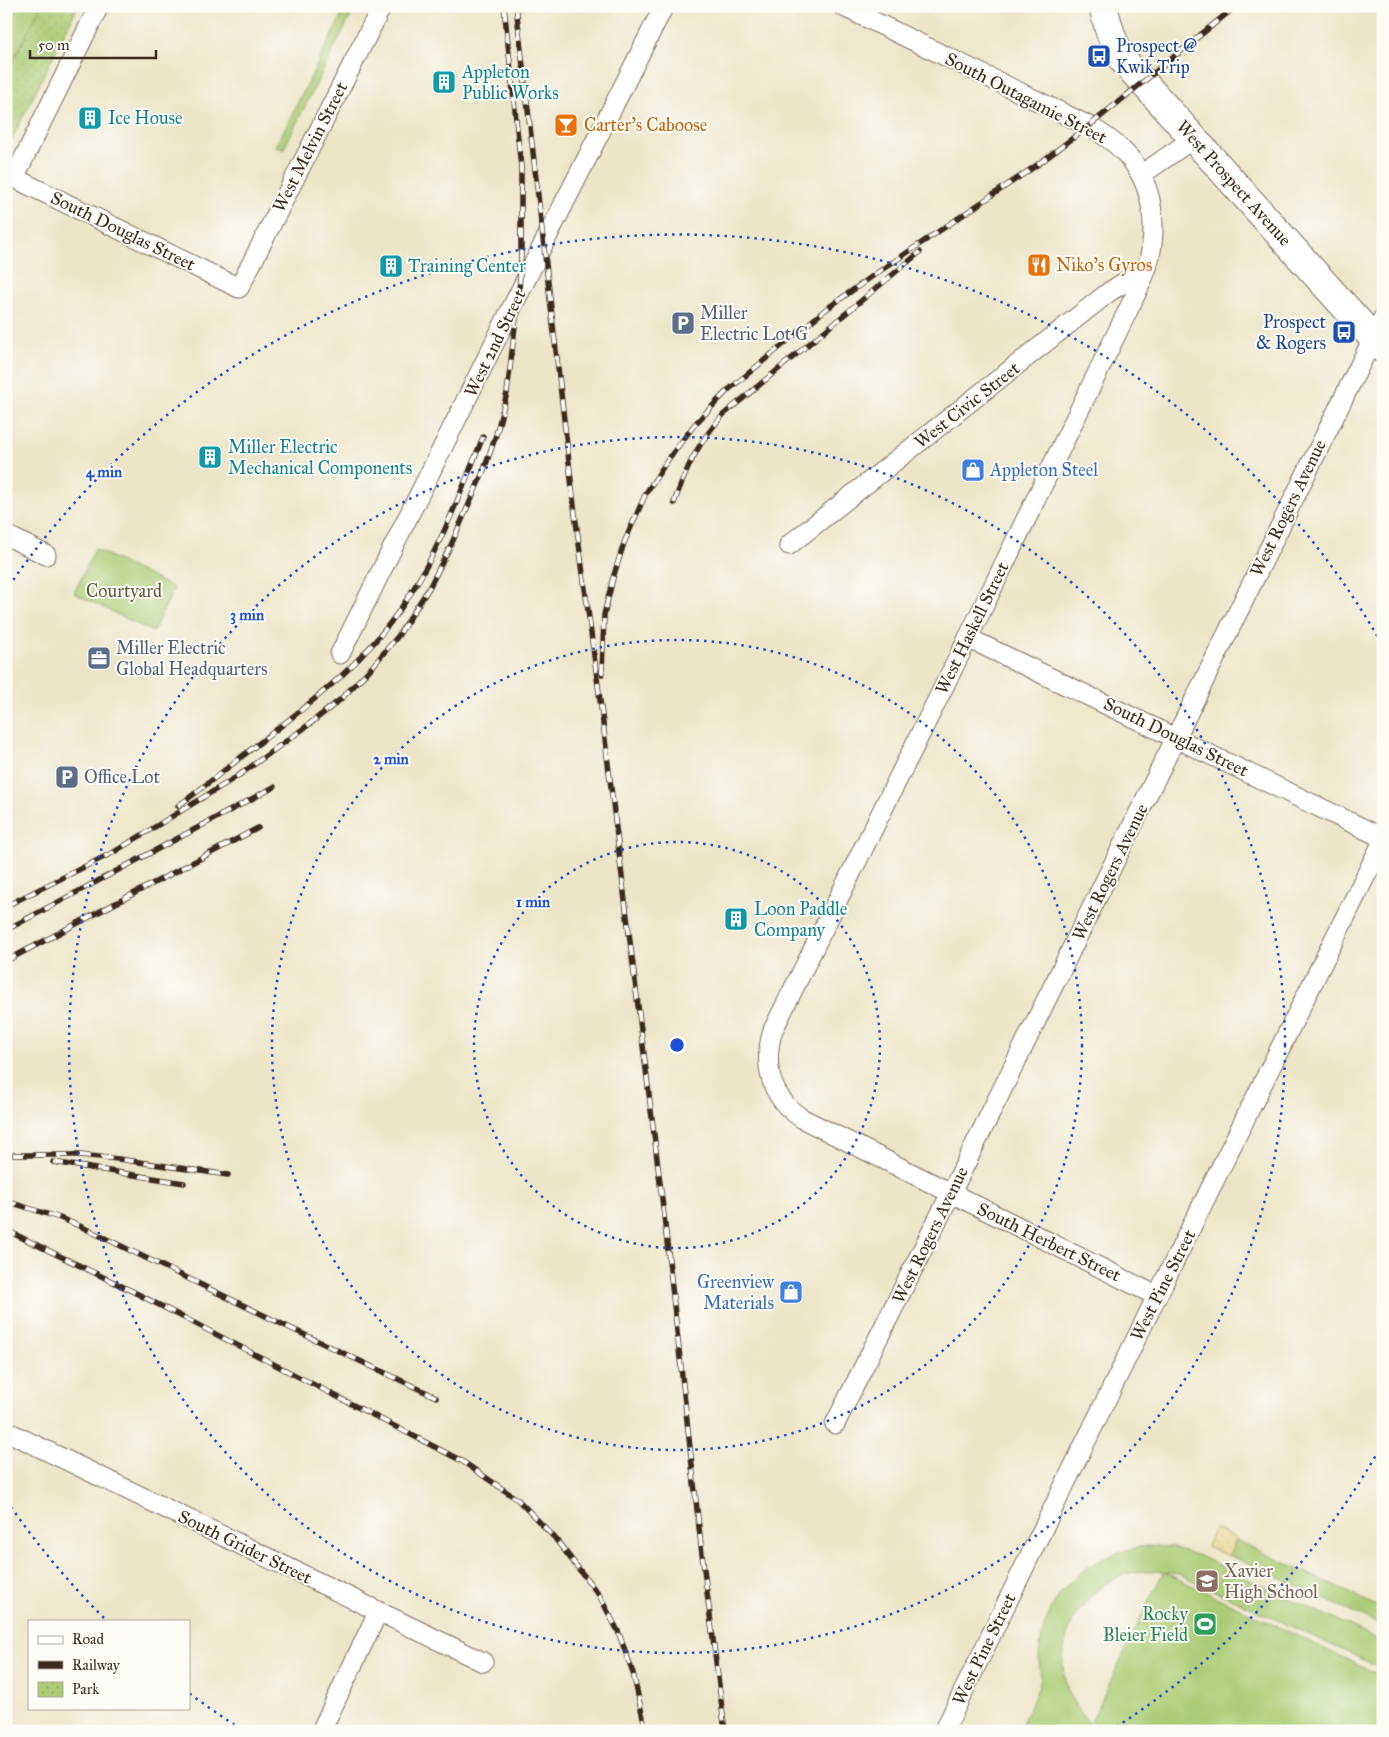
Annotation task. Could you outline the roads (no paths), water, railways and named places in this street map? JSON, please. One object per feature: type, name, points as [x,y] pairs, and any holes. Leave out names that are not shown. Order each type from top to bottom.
[{"type":"main road","name":"West Prospect Avenue","points":[[1103,6],[1110,35],[1124,60],[1194,138],[1379,335]]},
{"type":"street","points":[[10,176],[99,6]]},
{"type":"street","name":"West Melvin Street","points":[[239,288],[382,6]]},
{"type":"street","name":"West 2nd Street","points":[[340,654],[664,6]]},
{"type":"street","name":"South Outagamie Street","points":[[842,6],[1089,126],[1108,138],[1125,153],[1141,175]]},
{"type":"street","points":[[1141,175],[1194,138]]},
{"type":"street","name":"West Haskell Street","points":[[770,1076],[768,1055],[773,1030],[968,638],[1125,317],[1147,268],[1153,238],[1154,220],[1149,196],[1141,175]]},
{"type":"street","name":"South Douglas Street","points":[[10,176],[239,288]]},
{"type":"street","name":"West Civic Street","points":[[789,545],[1109,292],[1147,268]]},
{"type":"street","name":"West Rogers Avenue","points":[[835,1424],[1176,737],[1379,335]]},
{"type":"street","points":[[6,535],[46,555]]},
{"type":"street","name":"South Douglas Street","points":[[968,638],[1176,737],[1383,840]]},
{"type":"street","name":"West Pine Street","points":[[944,1731],[1383,840]]},
{"type":"street","name":"South Herbert Street","points":[[770,1076],[775,1090],[786,1105],[803,1119],[1157,1296]]},
{"type":"street","name":"South Grider Street","points":[[6,1431],[483,1662]]},
{"type":"street","points":[[321,1731],[378,1612]]},
{"type":"railway","points":[[6,906],[114,852],[238,776],[307,726],[341,699],[372,667],[398,636],[429,588],[451,545],[484,470],[507,393],[519,293],[521,167],[504,6]]},
{"type":"railway","points":[[516,6],[575,514],[663,1207],[702,1554],[725,1731]]},
{"type":"railway","points":[[602,674],[604,615],[624,543],[646,493],[669,458],[695,424],[727,391],[825,310],[1037,165],[1089,126],[1236,6]]},
{"type":"railway","points":[[674,503],[683,478],[699,446],[723,415],[920,252]]},
{"type":"railway","points":[[178,806],[336,681],[369,649],[384,631],[413,590],[436,548],[483,437]]},
{"type":"railway","points":[[6,930],[274,787]]},
{"type":"railway","points":[[6,961],[258,828]]},
{"type":"railway","points":[[13,1155],[80,1155],[228,1175]]},
{"type":"railway","points":[[53,1162],[184,1183]]},
{"type":"railway","points":[[6,1201],[82,1227],[436,1397]]},
{"type":"railway","points":[[6,1230],[132,1291],[462,1461],[517,1499],[554,1537],[599,1595],[618,1631],[633,1673],[646,1731]]},
{"type":"place","name":"Prospect @ Kwik Trip","points":[[1099,56]]},
{"type":"place","name":"Appleton Public Works","points":[[444,82]]},
{"type":"place","name":"Ice House","points":[[90,118]]},
{"type":"place","name":"Carter's Caboose","points":[[566,125]]},
{"type":"place","name":"Niko's Gyros","points":[[1039,265]]},
{"type":"place","name":"Training Center","points":[[391,266]]},
{"type":"place","name":"Miller Electric Lot G","points":[[683,323]]},
{"type":"place","name":"Prospect & Rogers","points":[[1344,332]]},
{"type":"place","name":"Miller Electric Mechanical Components","points":[[210,457]]},
{"type":"place","name":"Appleton Steel","points":[[973,470]]},
{"type":"place","name":"Miller Electric Global Headquarters","points":[[99,658]]},
{"type":"place","name":"Office Lot","points":[[67,777]]},
{"type":"place","name":"Loon Paddle Company","points":[[736,919]]},
{"type":"place","name":"Greenview Materials","points":[[791,1292]]},
{"type":"place","name":"Xavier High School","points":[[1207,1581]]},
{"type":"place","name":"Rocky Bleier Field","points":[[1205,1624]]},
{"type":"park label","name":"Courtyard","points":[[124,591]]}]
